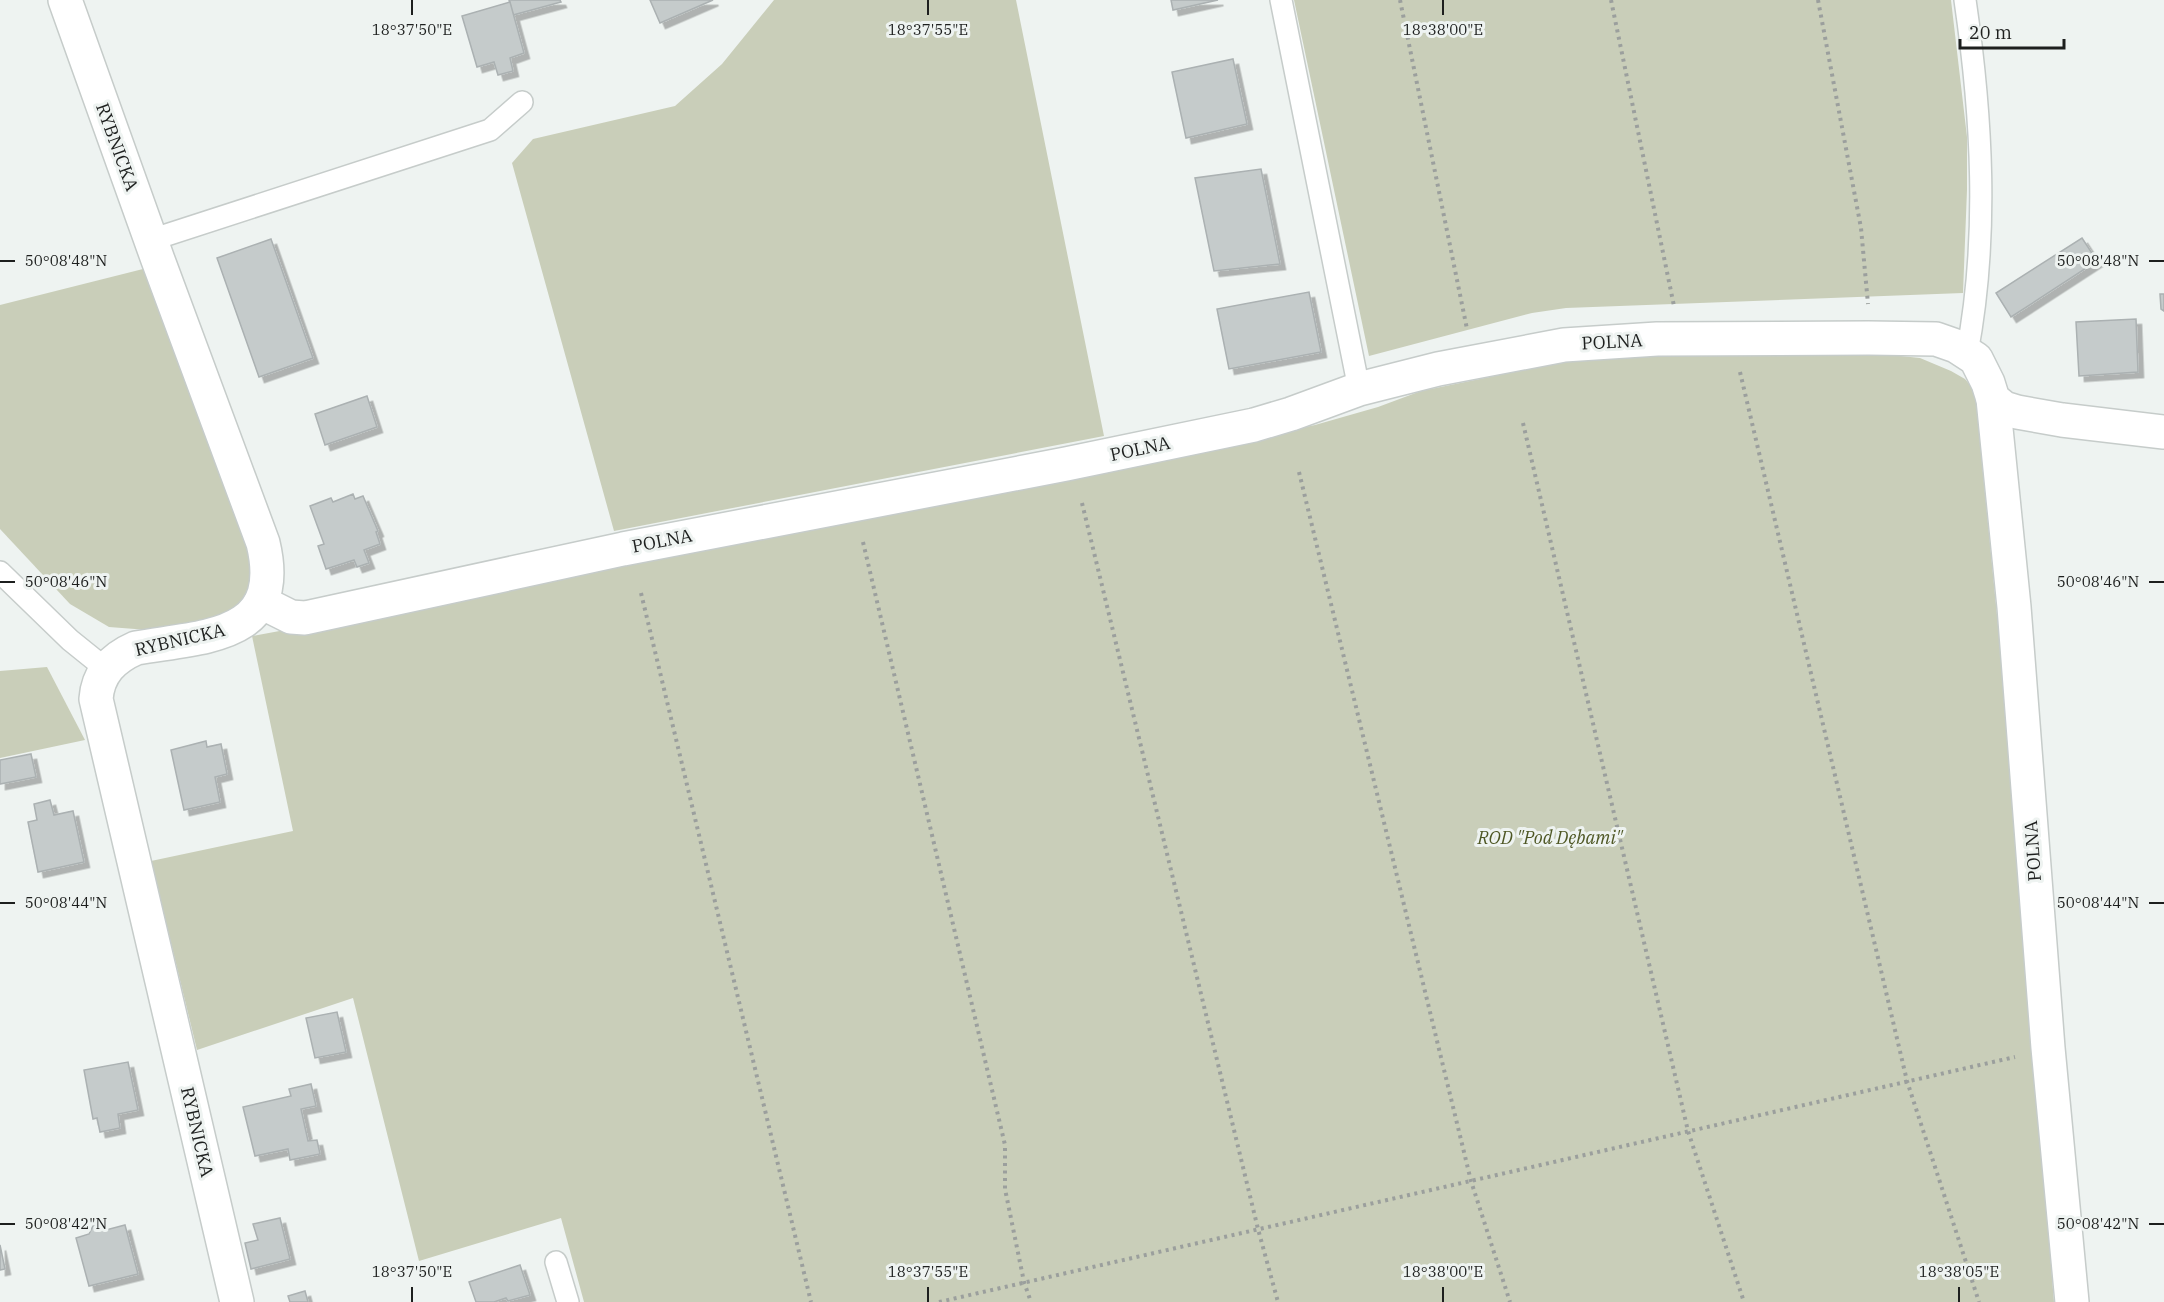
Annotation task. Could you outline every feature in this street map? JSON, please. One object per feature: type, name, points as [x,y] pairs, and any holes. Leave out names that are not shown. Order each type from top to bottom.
[{"type":"street","name":"RYBNICKA","points":[[65,0],[263,543],[267,562],[268,577],[261,602],[251,616],[235,628],[136,648],[121,656],[106,669],[97,690],[98,710],[237,1302]]},
{"type":"street","name":"POLNA","points":[[261,602],[291,617],[305,618],[612,551],[1065,464],[1254,425],[1359,389],[1474,362],[1564,345],[1602,341],[1680,339],[1869,338],[1936,339],[1947,342],[1976,359],[1994,399],[2014,607],[2048,1048],[2072,1302]]},
{"type":"street","points":[[1994,399],[2004,408],[2017,412],[2121,428],[2164,432]]},
{"type":"lane","points":[[1281,0],[1359,389]]},
{"type":"lane","points":[[1965,0],[1976,92],[1980,209],[1974,317],[1967,353]]},
{"type":"lane","points":[[151,240],[490,130],[522,102]]},
{"type":"lane","points":[[0,572],[70,640],[106,669]]},
{"type":"lane","points":[[556,1262],[568,1302]]},
{"type":"path","points":[[1400,0],[1474,362]]},
{"type":"path","points":[[1611,0],[1680,339]]},
{"type":"path","points":[[1818,0],[1861,228],[1869,338]]},
{"type":"path","points":[[1732,339],[1907,1081],[1979,1302]]},
{"type":"path","points":[[1523,423],[1688,1131],[1744,1302]]},
{"type":"path","points":[[1299,472],[1471,1181],[1510,1302]]},
{"type":"path","points":[[1082,503],[1258,1229],[1278,1302]]},
{"type":"path","points":[[863,542],[1005,1145],[1005,1189],[1024,1282],[1031,1302]]},
{"type":"path","points":[[641,593],[811,1302]]},
{"type":"path","points":[[939,1302],[2014,1058],[2048,1048]]},
{"type":"green space","points":[[774,0],[1016,0],[1104,436],[614,531],[512,163],[533,139],[675,106],[722,64]]},
{"type":"green space","points":[[1294,0],[1951,0],[1967,137],[1963,293],[1566,308],[1532,313],[1369,356]]},
{"type":"green space","points":[[143,269],[252,549],[254,584],[240,608],[212,623],[148,630],[109,627],[70,604],[0,529],[0,305]]},
{"type":"green space","name":"ROD \"Pod Dębami\"","points":[[1750,354],[1920,358],[1965,379],[1975,391],[2009,737],[2054,1302],[584,1302],[561,1218],[419,1261],[353,998],[197,1050],[151,861],[293,831],[252,636],[430,603],[1315,425],[1378,407],[1421,391],[1573,360],[1606,357]]},
{"type":"green space","points":[[47,667],[85,740],[0,758],[0,671]]},
{"type":"building","points":[[509,0],[560,0],[561,2],[513,15]]},
{"type":"building","points":[[650,0],[713,0],[660,23]]},
{"type":"building","points":[[1171,0],[1218,0],[1173,10]]},
{"type":"building","points":[[510,2],[524,53],[510,58],[513,71],[498,75],[494,62],[477,67],[462,16]]},
{"type":"building","points":[[1233,59],[1247,124],[1186,138],[1172,72]]},
{"type":"building","points":[[1261,169],[1280,264],[1214,271],[1195,178]]},
{"type":"building","points":[[2082,238],[2097,261],[2011,317],[1996,293]]},
{"type":"building","points":[[271,239],[313,358],[259,377],[217,258]]},
{"type":"building","points":[[1309,292],[1321,352],[1229,369],[1217,309]]},
{"type":"building","points":[[2160,294],[2164,294],[2164,311],[2161,309]]},
{"type":"building","points":[[2136,319],[2138,372],[2079,376],[2076,322]]},
{"type":"building","points":[[367,396],[377,427],[325,445],[315,414]]},
{"type":"building","points":[[353,494],[355,499],[363,496],[378,531],[376,532],[380,544],[364,550],[369,563],[357,567],[354,560],[326,569],[318,546],[324,544],[310,506],[331,498],[333,502]]},
{"type":"building","points":[[206,741],[207,747],[221,744],[227,774],[215,777],[220,802],[184,810],[171,750]]},
{"type":"building","points":[[31,754],[36,777],[0,784],[0,760]]},
{"type":"building","points":[[50,800],[54,815],[73,811],[84,862],[38,872],[28,822],[37,820],[34,804]]},
{"type":"building","points":[[337,1012],[346,1052],[315,1058],[306,1018]]},
{"type":"building","points":[[128,1062],[138,1110],[118,1114],[120,1128],[100,1132],[97,1118],[93,1119],[84,1070]]},
{"type":"building","points":[[311,1084],[316,1106],[301,1109],[308,1141],[317,1140],[320,1154],[290,1160],[288,1149],[255,1156],[243,1107],[291,1096],[289,1089]]},
{"type":"building","points":[[280,1218],[290,1259],[251,1269],[245,1243],[258,1240],[253,1224]]},
{"type":"building","points":[[99,1225],[106,1230],[125,1225],[138,1274],[89,1286],[76,1238],[89,1234],[93,1226]]},
{"type":"building","points":[[0,1245],[5,1269],[0,1270]]},
{"type":"building","points":[[520,1265],[530,1295],[508,1301],[506,1298],[494,1302],[476,1302],[469,1282]]},
{"type":"building","points":[[305,1291],[308,1302],[290,1302],[288,1296]]}]
